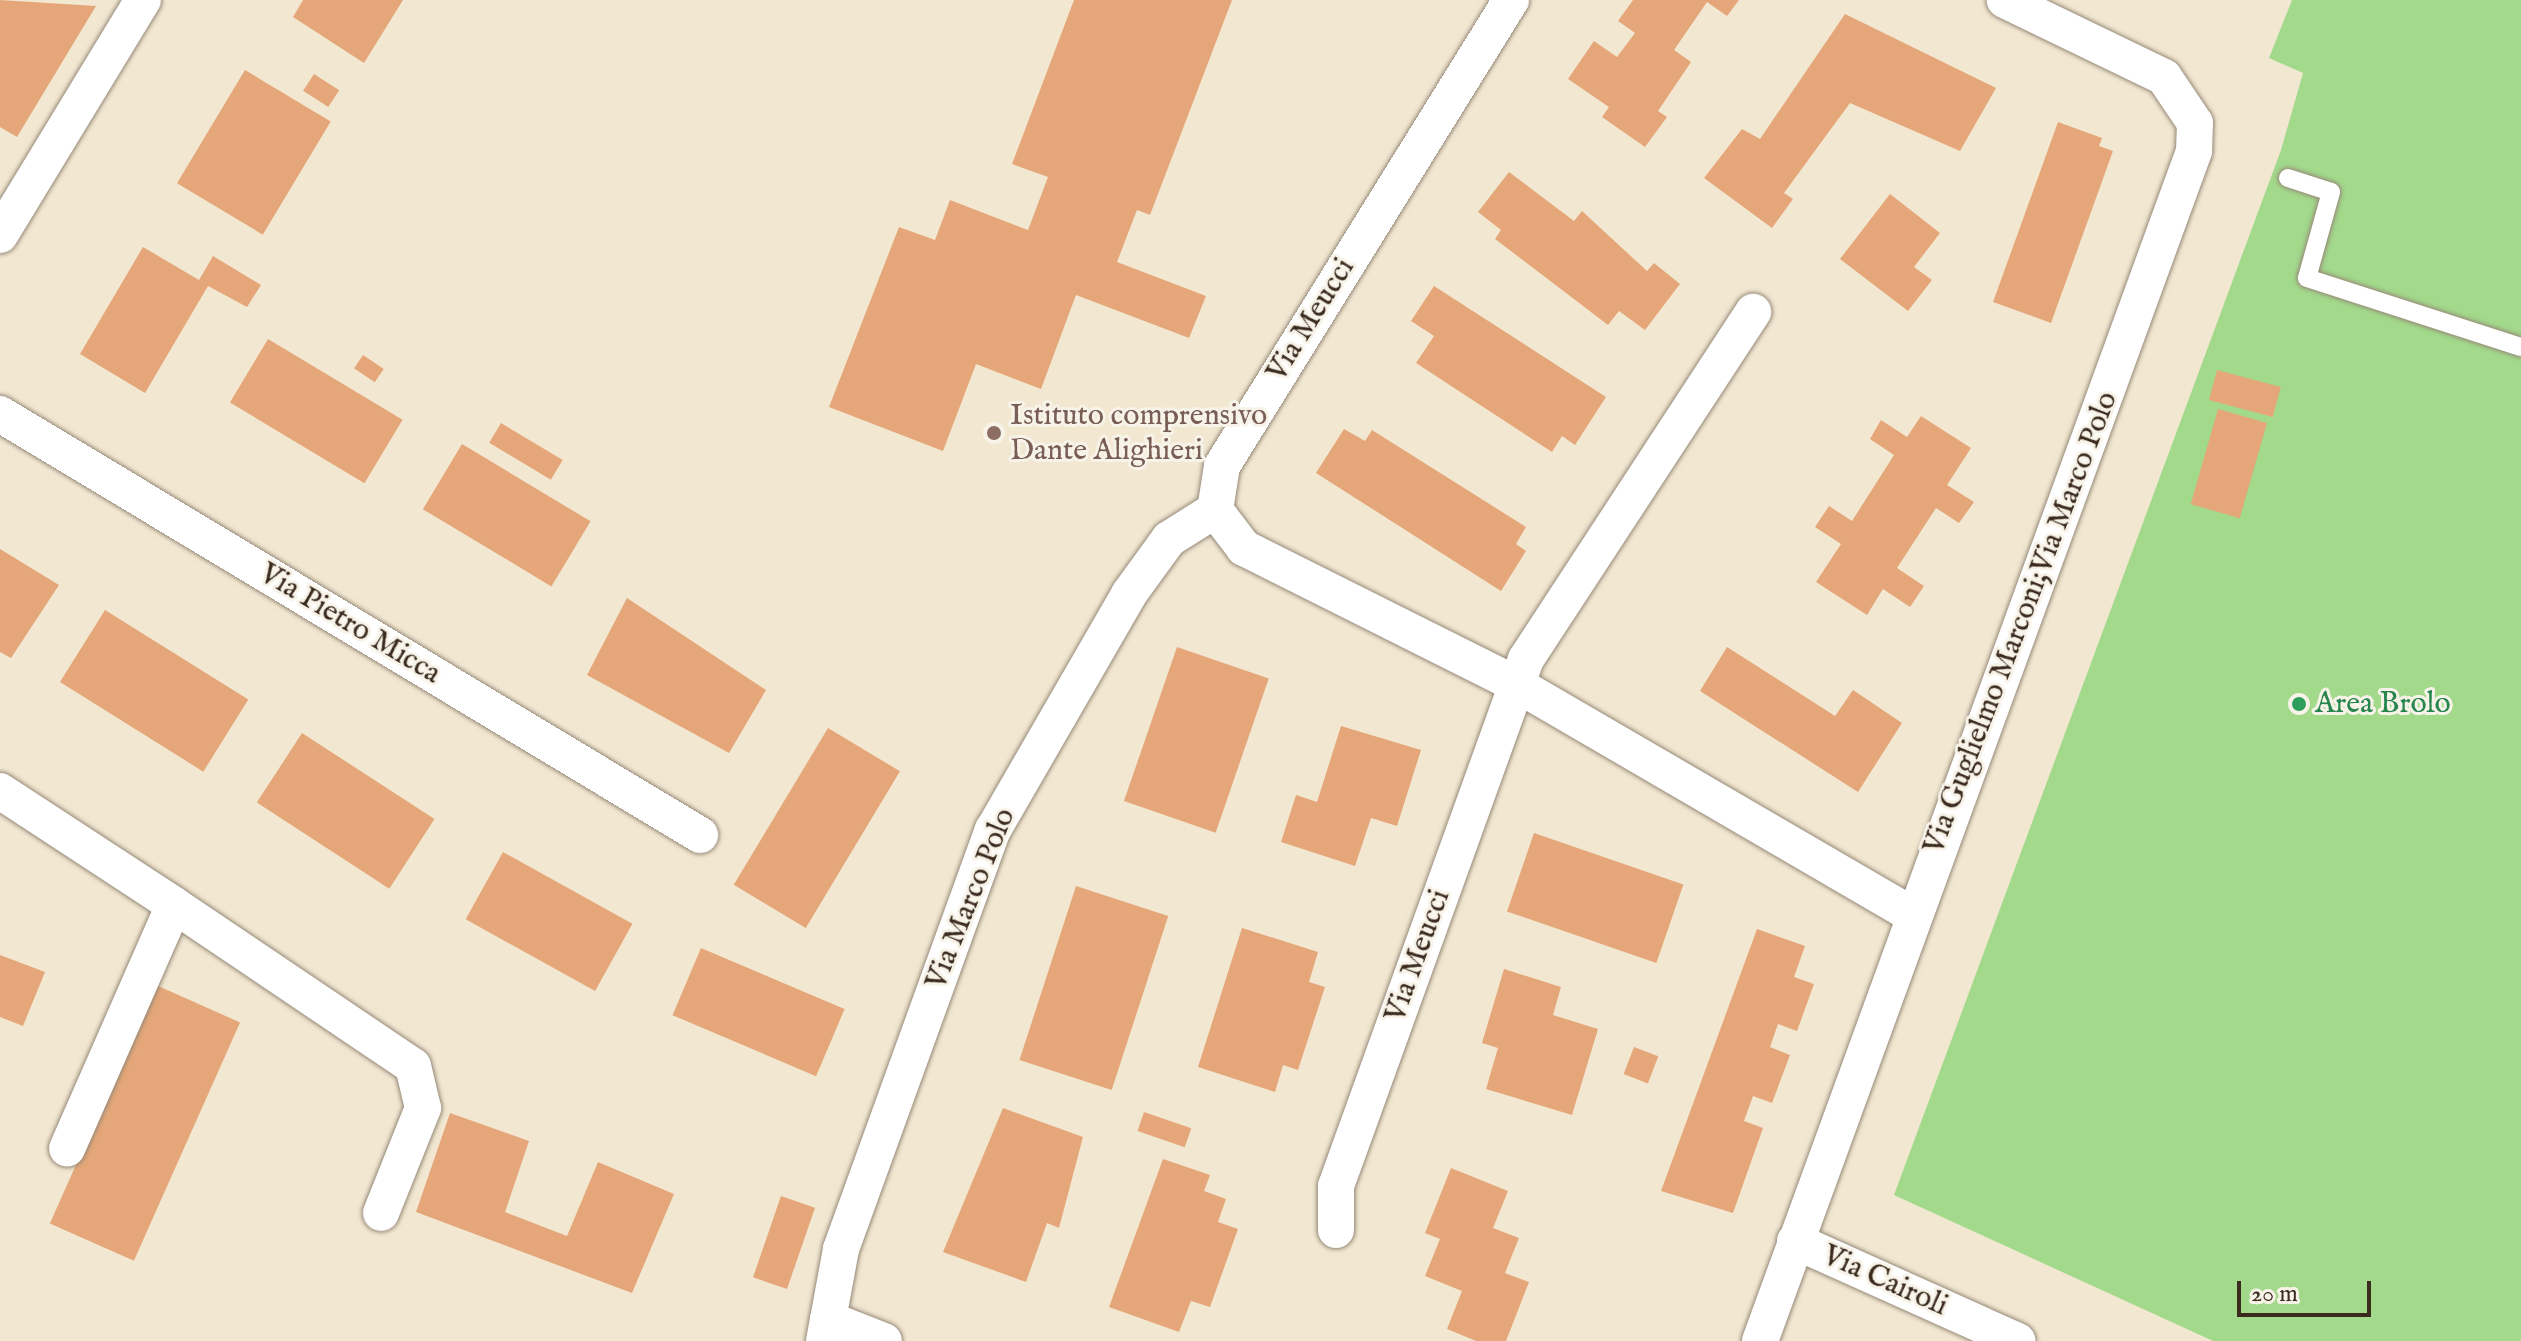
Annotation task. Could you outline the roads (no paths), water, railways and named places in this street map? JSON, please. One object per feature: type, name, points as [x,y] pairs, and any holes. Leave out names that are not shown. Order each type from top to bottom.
[{"type":"street","points":[[0,235],[143,0]]},
{"type":"street","name":"Via Guglielmo Marconi;Via Marco Polo","points":[[1760,1341],[1911,914],[2194,151],[2195,123],[2164,77],[2005,0]]},
{"type":"street","name":"Via Meucci","points":[[1215,510],[1222,466],[1506,3]]},
{"type":"street","name":"Via Meucci","points":[[1336,1230],[1336,1186],[1526,659],[1753,312]]},
{"type":"street","name":"Via Pietro Micca","points":[[0,414],[700,835]]},
{"type":"street","points":[[1215,510],[1244,548],[1516,684],[1911,914]]},
{"type":"street","name":"Via Marco Polo","points":[[826,1330],[841,1249],[993,830],[1129,594],[1169,539],[1215,510]]},
{"type":"street","points":[[0,791],[413,1066],[423,1108],[381,1213]]},
{"type":"street","points":[[67,1149],[174,905]]},
{"type":"street","name":"Via Cairoli","points":[[1795,1241],[2018,1341]]},
{"type":"street","points":[[826,1330],[884,1341]]},
{"type":"lane","points":[[2288,178],[2331,192],[2307,278],[2521,347]]},
{"type":"place","name":"Istituto comprensivo Dante Alighieri","points":[[994,433]]},
{"type":"place","name":"Area Brolo","points":[[2299,704]]}]
